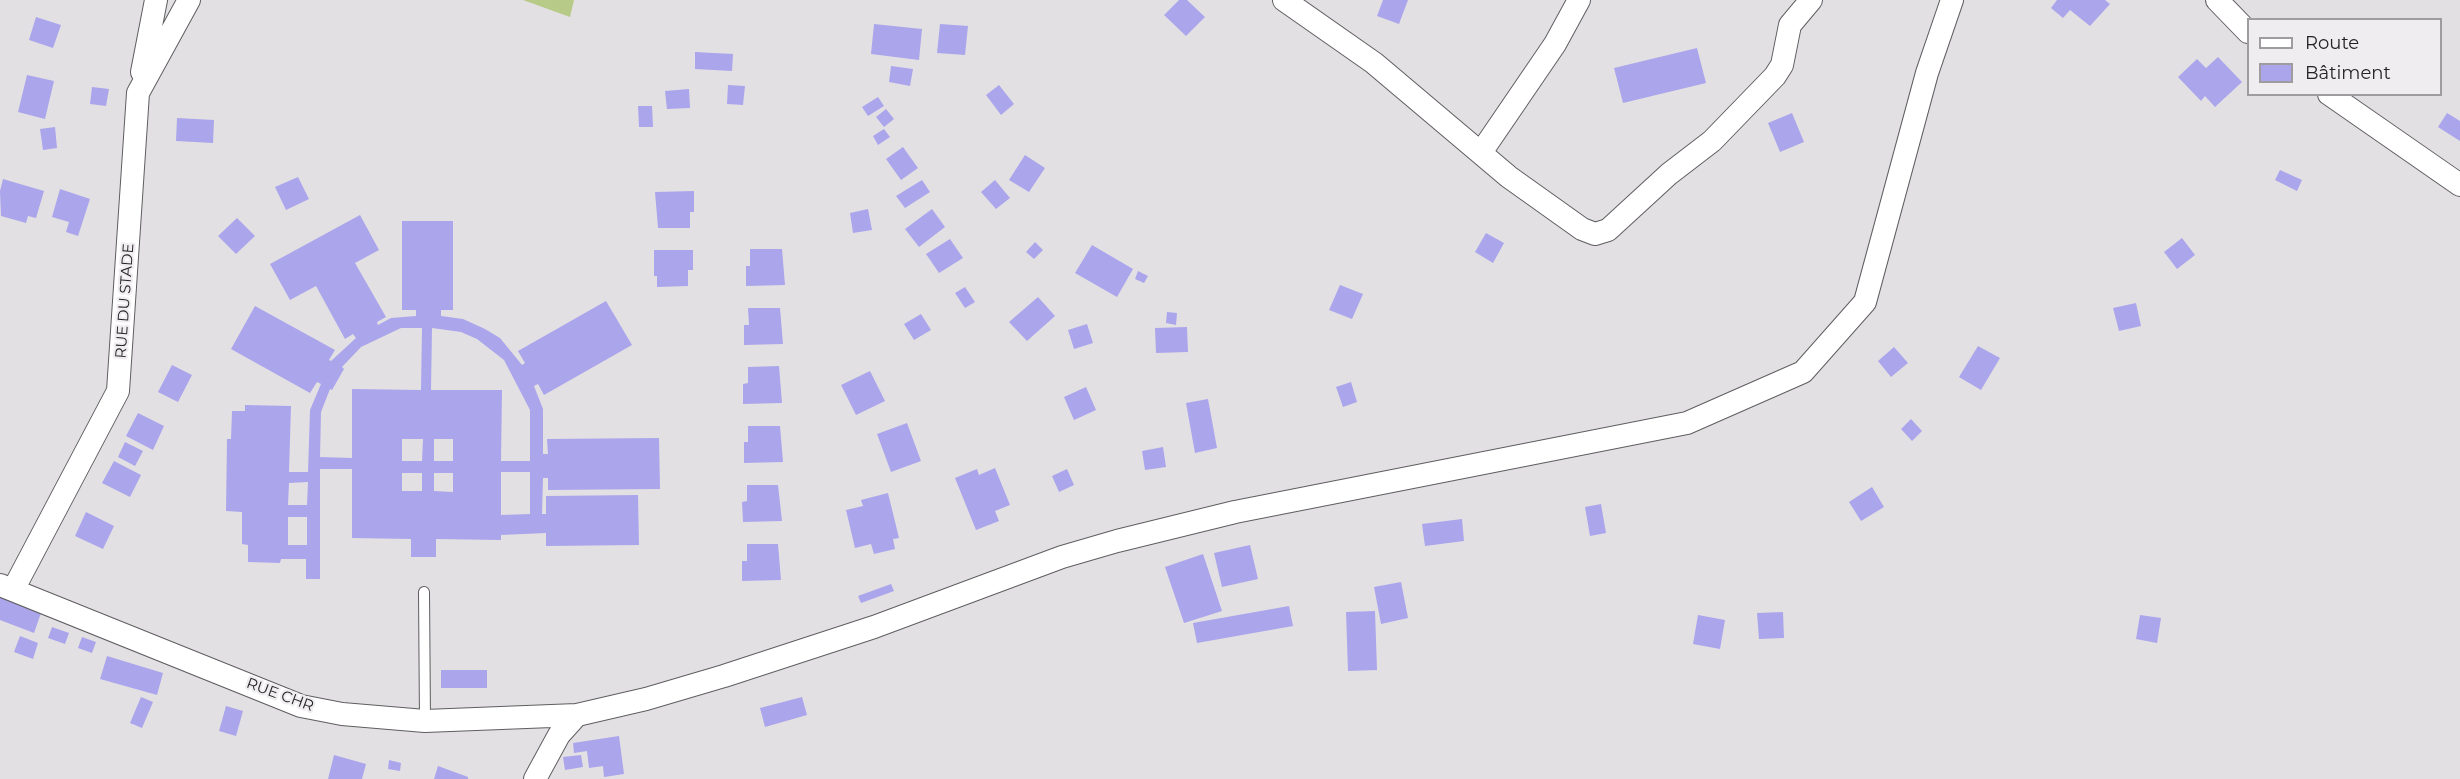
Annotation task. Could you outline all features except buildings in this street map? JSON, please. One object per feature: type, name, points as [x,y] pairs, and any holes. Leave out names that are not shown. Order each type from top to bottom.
[{"type":"street","points":[[138,93],[156,0]]},
{"type":"street","name":"RUE DU STADE","points":[[6,587],[118,391],[138,93],[189,0]]},
{"type":"street","points":[[1482,152],[1555,44],[1579,0]]},
{"type":"street","points":[[1298,3],[1482,152],[1509,177],[1582,229],[1602,234],[1669,174],[1712,141],[1776,76],[1782,65],[1790,25],[1811,0]]},
{"type":"street","name":"RUE CHR","points":[[6,587],[301,705],[353,715],[425,721],[577,715],[646,699],[724,676],[874,627],[1062,557],[1117,541],[1235,512],[1686,423],[1803,372],[1865,302],[1927,73],[1952,0]]},
{"type":"street","points":[[2217,0],[2247,31]]},
{"type":"street","points":[[2332,96],[2460,185]]},
{"type":"street","points":[[535,779],[559,735],[577,715]]},
{"type":"lane","points":[[424,592],[425,721]]},
{"type":"green space","points":[[523,0],[574,0],[570,17]]}]
